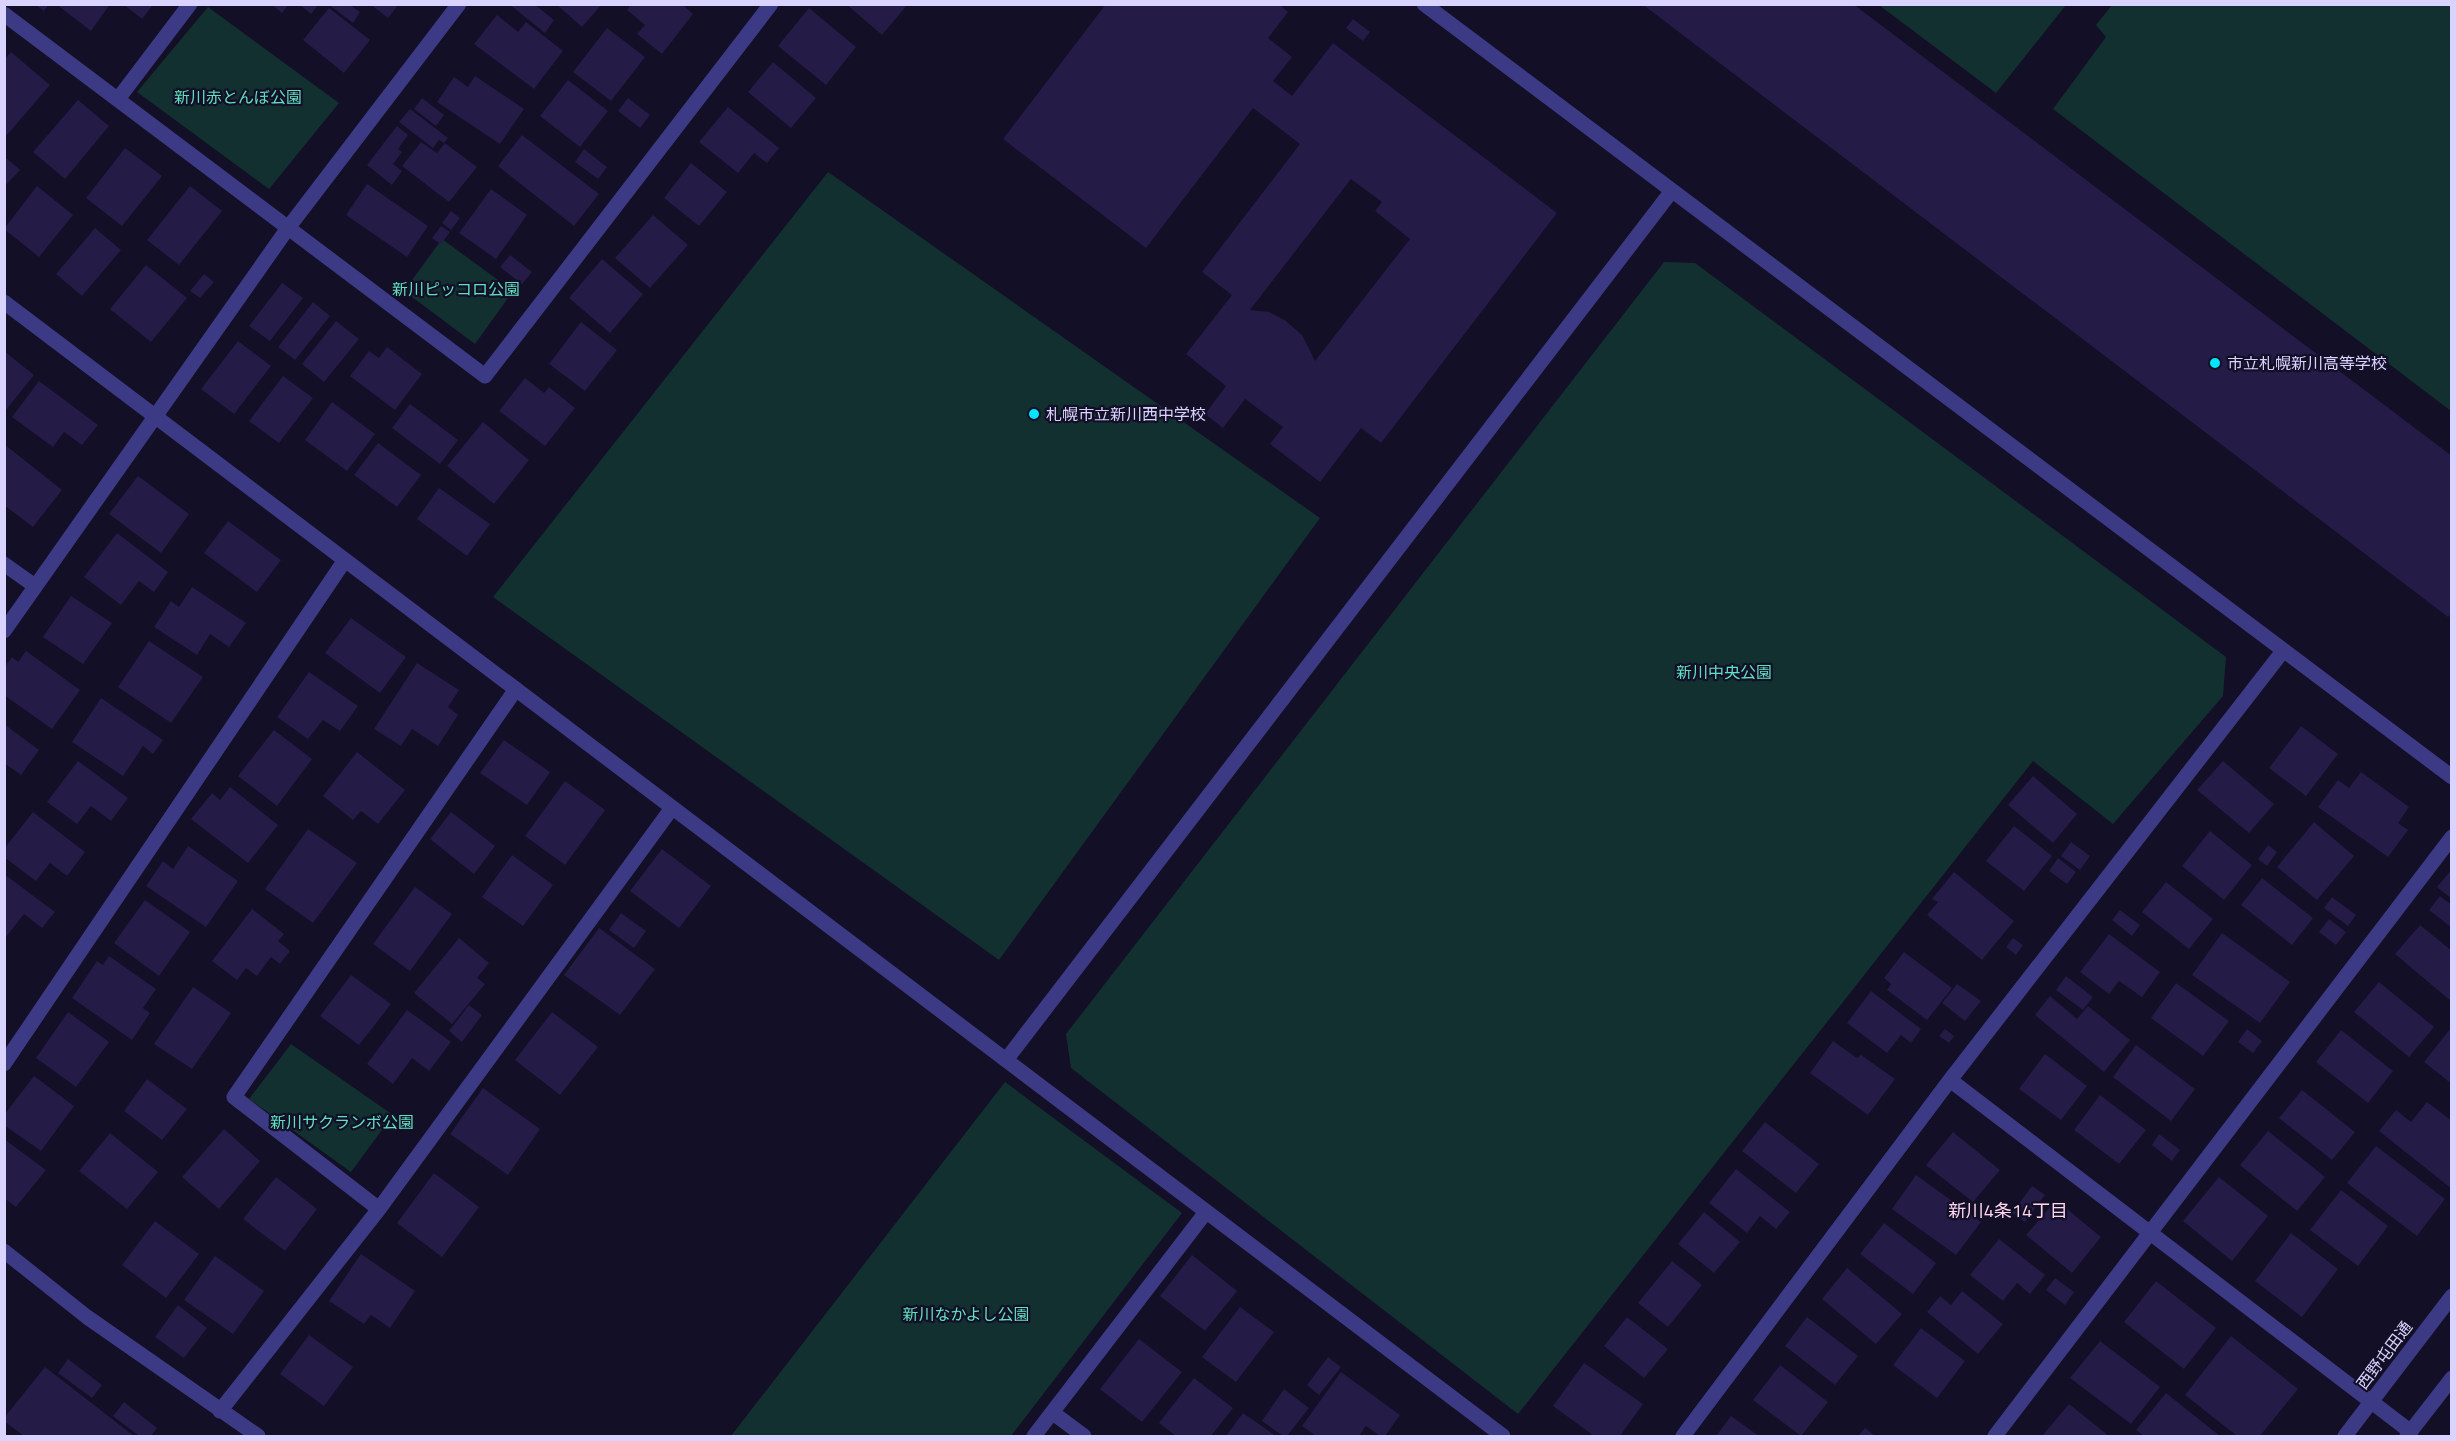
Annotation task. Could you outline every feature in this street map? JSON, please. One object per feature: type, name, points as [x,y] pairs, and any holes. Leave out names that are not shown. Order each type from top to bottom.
[{"type":"street","points":[[118,99],[190,4]]},
{"type":"street","points":[[4,631],[288,228],[459,4]]},
{"type":"street","points":[[4,14],[485,376],[771,4]]},
{"type":"street","points":[[1424,4],[2451,777]]},
{"type":"street","points":[[1006,1060],[1671,192]]},
{"type":"street","points":[[4,302],[1503,1437]]},
{"type":"street","points":[[4,1064],[345,560]]},
{"type":"street","points":[[4,564],[35,586]]},
{"type":"street","points":[[1683,1437],[1950,1080],[2283,651]]},
{"type":"street","points":[[379,1209],[234,1097],[516,689]]},
{"type":"street","points":[[220,1411],[379,1209],[672,808]]},
{"type":"street","points":[[1995,1437],[2148,1232],[2451,837]]},
{"type":"street","points":[[1950,1080],[2409,1434],[2451,1378]]},
{"type":"street","points":[[1034,1437],[1206,1212]]},
{"type":"street","points":[[4,1251],[87,1317],[258,1437]]},
{"type":"street","name":"西野屯田通","points":[[2345,1437],[2451,1296]]},
{"type":"street","points":[[1053,1413],[1084,1437]]},
{"type":"green space","points":[[1879,5],[2066,5],[1996,93]]},
{"type":"green space","points":[[2112,5],[2451,5],[2451,411],[2053,109],[2106,37],[2096,25]]},
{"type":"green space","name":"新川赤とんぼ公園","points":[[208,7],[339,103],[269,189],[137,92]]},
{"type":"green space","points":[[828,172],[1320,518],[999,960],[493,597]]},
{"type":"green space","name":"新川ピッコロ公園","points":[[442,239],[513,291],[475,344],[404,291]]},
{"type":"green space","name":"新川中央公園","points":[[1664,262],[1695,263],[2226,657],[2223,696],[2113,824],[2033,761],[1518,1414],[1071,1068],[1066,1034]]},
{"type":"green space","name":"新川サクランボ公園","points":[[291,1044],[393,1115],[351,1172],[249,1099]]},
{"type":"green space","name":"新川なかよし公園","points":[[1005,1082],[1182,1213],[1011,1436],[731,1436]]},
{"type":"building","points":[[34,4],[49,4],[44,11]]},
{"type":"building","points":[[56,4],[110,4],[91,31]]},
{"type":"building","points":[[123,4],[150,4],[152,6],[142,19]]},
{"type":"building","points":[[271,4],[289,4],[282,13]]},
{"type":"building","points":[[299,4],[319,4],[311,14]]},
{"type":"building","points":[[328,4],[349,4],[360,12],[353,23]]},
{"type":"building","points":[[370,4],[399,4],[388,18]]},
{"type":"building","points":[[509,4],[534,4],[554,20],[545,33]]},
{"type":"building","points":[[556,4],[602,4],[582,27]]},
{"type":"building","points":[[631,4],[682,4],[693,14],[662,54],[637,34],[645,25],[627,10]]},
{"type":"building","points":[[846,4],[908,4],[882,35]]},
{"type":"building","points":[[1106,4],[1279,4],[1288,12],[1268,38],[1292,57],[1273,81],[1292,96],[1333,43],[1557,213],[1381,443],[1361,428],[1320,482],[1270,444],[1283,427],[1245,399],[1223,428],[1205,414],[1226,386],[1186,354],[1232,295],[1202,272],[1300,144],[1253,108],[1146,248],[1003,139]],"holes":[[[1351,179],[1382,202],[1375,211],[1410,239],[1315,361],[1302,335],[1286,321],[1269,312],[1250,310]]]},
{"type":"building","points":[[1642,4],[1853,4],[2452,456],[2452,613],[2448,617]]},
{"type":"building","points":[[329,8],[370,40],[344,73],[303,40]]},
{"type":"building","points":[[809,8],[856,47],[826,85],[778,46]]},
{"type":"building","points":[[497,15],[518,32],[526,22],[563,51],[534,89],[474,44]]},
{"type":"building","points":[[1353,19],[1370,32],[1363,41],[1346,28]]},
{"type":"building","points":[[607,28],[645,57],[611,101],[573,72]]},
{"type":"building","points":[[11,52],[50,85],[7,135],[4,132],[4,60]]},
{"type":"building","points":[[773,62],[816,98],[791,128],[748,92]]},
{"type":"building","points":[[475,76],[524,109],[500,144],[437,102],[454,77],[468,87]]},
{"type":"building","points":[[568,80],[608,111],[580,147],[540,116]]},
{"type":"building","points":[[422,98],[444,115],[436,126],[414,109]]},
{"type":"building","points":[[628,98],[650,115],[640,128],[618,111]]},
{"type":"building","points":[[78,100],[109,126],[65,179],[33,152]]},
{"type":"building","points":[[728,107],[779,148],[767,163],[754,153],[738,173],[699,142]]},
{"type":"building","points":[[410,109],[448,138],[444,143],[439,140],[433,148],[399,122]]},
{"type":"building","points":[[397,126],[408,135],[398,149],[402,152],[393,164],[402,171],[392,185],[367,165]]},
{"type":"building","points":[[522,135],[599,194],[574,226],[498,166]]},
{"type":"building","points":[[421,142],[437,153],[445,143],[477,167],[449,202],[402,166]]},
{"type":"building","points":[[125,148],[162,176],[122,226],[86,198]]},
{"type":"building","points":[[584,149],[607,167],[598,179],[575,162]]},
{"type":"building","points":[[4,156],[20,170],[4,187]]},
{"type":"building","points":[[691,163],[727,192],[699,226],[664,198]]},
{"type":"building","points":[[367,184],[428,226],[407,257],[346,215]]},
{"type":"building","points":[[37,186],[73,215],[39,257],[4,229]]},
{"type":"building","points":[[190,186],[222,211],[179,265],[147,240]]},
{"type":"building","points":[[491,189],[527,215],[496,259],[459,233]]},
{"type":"building","points":[[451,211],[460,218],[451,230],[442,223]]},
{"type":"building","points":[[653,215],[688,245],[650,288],[615,258]]},
{"type":"building","points":[[441,226],[450,232],[441,244],[432,238]]},
{"type":"building","points":[[95,228],[121,250],[82,296],[56,274]]},
{"type":"building","points":[[510,255],[532,272],[522,284],[500,267]]},
{"type":"building","points":[[602,259],[643,294],[610,333],[569,298]]},
{"type":"building","points":[[146,265],[187,298],[151,342],[110,309]]},
{"type":"building","points":[[204,274],[214,282],[200,298],[190,291]]},
{"type":"building","points":[[282,283],[303,298],[270,341],[249,326]]},
{"type":"building","points":[[313,302],[330,316],[295,360],[278,347]]},
{"type":"building","points":[[336,321],[359,339],[324,382],[302,364]]},
{"type":"building","points":[[581,322],[617,350],[585,391],[549,364]]},
{"type":"building","points":[[238,341],[271,366],[234,414],[201,389]]},
{"type":"building","points":[[387,347],[422,374],[395,410],[350,376],[369,351],[379,358]]},
{"type":"building","points":[[4,351],[34,375],[6,410],[4,408]]},
{"type":"building","points":[[283,376],[313,398],[279,443],[249,421]]},
{"type":"building","points":[[525,378],[544,393],[549,387],[575,408],[545,446],[499,411]]},
{"type":"building","points":[[39,381],[98,425],[82,445],[64,432],[53,447],[12,417]]},
{"type":"building","points":[[332,402],[375,434],[347,471],[305,440]]},
{"type":"building","points":[[410,404],[458,440],[440,464],[392,428]]},
{"type":"building","points":[[483,422],[529,460],[494,504],[447,466]]},
{"type":"building","points":[[378,443],[421,475],[397,507],[354,475]]},
{"type":"building","points":[[4,444],[62,490],[33,527],[4,505]]},
{"type":"building","points":[[138,476],[189,514],[161,553],[109,514]]},
{"type":"building","points":[[439,488],[490,524],[467,556],[417,519]]},
{"type":"building","points":[[228,521],[281,560],[257,592],[204,553]]},
{"type":"building","points":[[117,533],[168,572],[154,592],[139,581],[121,605],[84,577]]},
{"type":"building","points":[[192,587],[246,623],[229,647],[210,634],[197,655],[154,627],[171,601],[179,607]]},
{"type":"building","points":[[71,596],[112,623],[83,664],[43,637]]},
{"type":"building","points":[[351,618],[406,657],[380,693],[325,653]]},
{"type":"building","points":[[149,641],[203,677],[171,723],[118,687]]},
{"type":"building","points":[[26,651],[80,690],[52,729],[4,695],[4,668],[12,657],[18,662]]},
{"type":"building","points":[[417,663],[459,690],[448,707],[458,715],[438,746],[412,729],[401,746],[374,729]]},
{"type":"building","points":[[309,672],[358,706],[340,731],[323,720],[308,739],[277,717]]},
{"type":"building","points":[[101,698],[163,740],[153,754],[143,746],[123,776],[72,742]]},
{"type":"building","points":[[4,724],[39,750],[21,775],[4,763]]},
{"type":"building","points":[[2301,726],[2338,754],[2306,796],[2269,768]]},
{"type":"building","points":[[274,730],[312,759],[277,806],[238,776]]},
{"type":"building","points":[[504,740],[550,772],[527,805],[480,773]]},
{"type":"building","points":[[357,752],[405,790],[378,824],[361,811],[353,820],[323,796]]},
{"type":"building","points":[[78,761],[128,798],[111,821],[91,806],[77,824],[47,802]]},
{"type":"building","points":[[2223,761],[2274,804],[2249,833],[2197,790]]},
{"type":"building","points":[[2361,772],[2409,807],[2398,823],[2408,830],[2388,857],[2318,807],[2338,780],[2349,788]]},
{"type":"building","points":[[2033,776],[2077,814],[2053,843],[2008,805]]},
{"type":"building","points":[[565,781],[605,810],[565,865],[525,836]]},
{"type":"building","points":[[230,787],[278,825],[248,863],[191,819],[212,793],[220,800]]},
{"type":"building","points":[[33,812],[85,852],[67,876],[50,863],[36,881],[4,857],[4,849]]},
{"type":"building","points":[[451,812],[495,846],[474,874],[430,839]]},
{"type":"building","points":[[2314,822],[2354,856],[2317,900],[2277,867]]},
{"type":"building","points":[[2014,826],[2052,856],[2024,891],[1986,861]]},
{"type":"building","points":[[308,829],[357,863],[313,923],[265,889]]},
{"type":"building","points":[[2210,831],[2252,865],[2224,900],[2182,866]]},
{"type":"building","points":[[2071,842],[2090,856],[2080,870],[2061,856]]},
{"type":"building","points":[[2268,845],[2277,852],[2267,866],[2258,859]]},
{"type":"building","points":[[188,846],[238,881],[206,927],[146,886],[163,861],[173,869]]},
{"type":"building","points":[[662,849],[711,886],[679,928],[630,891]]},
{"type":"building","points":[[512,855],[553,885],[523,926],[482,897]]},
{"type":"building","points":[[2058,858],[2076,872],[2067,884],[2049,871]]},
{"type":"building","points":[[2452,869],[2452,899],[2437,887]]},
{"type":"building","points":[[1954,872],[2014,921],[1982,960],[1927,915],[1938,902],[1932,899]]},
{"type":"building","points":[[4,874],[55,912],[42,928],[24,914],[6,937],[4,935]]},
{"type":"building","points":[[2262,878],[2313,918],[2292,945],[2241,905]]},
{"type":"building","points":[[2166,882],[2213,919],[2189,949],[2142,912]]},
{"type":"building","points":[[415,887],[452,914],[410,971],[373,944]]},
{"type":"building","points":[[2440,896],[2452,905],[2452,928],[2429,910]]},
{"type":"building","points":[[2332,897],[2356,915],[2348,926],[2324,908]]},
{"type":"building","points":[[145,900],[190,932],[159,976],[114,943]]},
{"type":"building","points":[[252,909],[284,934],[278,941],[290,951],[280,964],[271,957],[257,976],[246,968],[237,980],[212,961]]},
{"type":"building","points":[[2120,910],[2140,925],[2132,936],[2112,920]]},
{"type":"building","points":[[621,913],[646,931],[634,948],[609,930]]},
{"type":"building","points":[[2329,919],[2346,932],[2336,945],[2319,932]]},
{"type":"building","points":[[2420,925],[2452,951],[2452,1002],[2395,954]]},
{"type":"building","points":[[599,928],[655,969],[620,1015],[564,975]]},
{"type":"building","points":[[2222,933],[2290,982],[2260,1023],[2192,975]]},
{"type":"building","points":[[2109,934],[2160,972],[2142,997],[2119,981],[2109,994],[2080,972]]},
{"type":"building","points":[[459,938],[489,963],[477,978],[485,984],[452,1024],[414,993]]},
{"type":"building","points":[[2013,938],[2023,945],[2016,955],[2006,947]]},
{"type":"building","points":[[1904,952],[1952,988],[1927,1020],[1887,990],[1891,984],[1884,978]]},
{"type":"building","points":[[109,956],[156,989],[143,1008],[150,1013],[132,1040],[72,998],[97,961],[103,965]]},
{"type":"building","points":[[351,975],[391,1004],[359,1045],[320,1016]]},
{"type":"building","points":[[2066,976],[2093,997],[2083,1010],[2056,990]]},
{"type":"building","points":[[2379,982],[2434,1027],[2409,1057],[2354,1012]]},
{"type":"building","points":[[2176,983],[2229,1021],[2203,1056],[2151,1018]]},
{"type":"building","points":[[1957,984],[1981,1001],[1965,1021],[1942,1003]]},
{"type":"building","points":[[193,987],[231,1013],[192,1069],[154,1044]]},
{"type":"building","points":[[1871,991],[1921,1029],[1911,1043],[1901,1035],[1887,1053],[1847,1023]]},
{"type":"building","points":[[2050,996],[2077,1019],[2088,1006],[2130,1040],[2104,1072],[2035,1015]]},
{"type":"building","points":[[469,1005],[482,1015],[462,1042],[449,1031]]},
{"type":"building","points":[[407,1010],[451,1042],[429,1071],[412,1058],[393,1084],[367,1064]]},
{"type":"building","points":[[68,1012],[109,1042],[76,1087],[36,1058]]},
{"type":"building","points":[[552,1012],[598,1047],[560,1095],[515,1060]]},
{"type":"building","points":[[1945,1029],[1954,1036],[1949,1043],[1939,1036]]},
{"type":"building","points":[[2247,1029],[2262,1041],[2253,1053],[2238,1042]]},
{"type":"building","points":[[2450,1029],[2452,1030],[2452,1084],[2424,1062]]},
{"type":"building","points":[[2341,1030],[2393,1071],[2368,1103],[2316,1062]]},
{"type":"building","points":[[1833,1041],[1857,1058],[1861,1055],[1895,1079],[1868,1115],[1810,1073]]},
{"type":"building","points":[[2136,1045],[2195,1089],[2171,1121],[2113,1077]]},
{"type":"building","points":[[2045,1054],[2087,1086],[2061,1120],[2019,1089]]},
{"type":"building","points":[[34,1076],[74,1106],[41,1151],[4,1125],[4,1115]]},
{"type":"building","points":[[147,1079],[187,1109],[162,1140],[124,1111]]},
{"type":"building","points":[[483,1088],[540,1129],[508,1175],[450,1134]]},
{"type":"building","points":[[2302,1090],[2355,1132],[2332,1160],[2279,1118]]},
{"type":"building","points":[[2100,1095],[2146,1130],[2119,1164],[2074,1130]]},
{"type":"building","points":[[2427,1102],[2452,1121],[2452,1189],[2379,1131],[2396,1110],[2411,1122]]},
{"type":"building","points":[[1765,1122],[1819,1164],[1796,1193],[1742,1151]]},
{"type":"building","points":[[224,1129],[260,1161],[219,1209],[182,1177]]},
{"type":"building","points":[[2268,1131],[2325,1177],[2297,1211],[2240,1165]]},
{"type":"building","points":[[1953,1132],[2000,1170],[1973,1202],[1926,1165]]},
{"type":"building","points":[[110,1133],[158,1172],[127,1209],[79,1171]]},
{"type":"building","points":[[2159,1134],[2180,1150],[2172,1161],[2152,1145]]},
{"type":"building","points":[[4,1139],[46,1170],[16,1207],[4,1198]]},
{"type":"building","points":[[2376,1146],[2445,1199],[2417,1236],[2347,1183]]},
{"type":"building","points":[[1736,1169],[1790,1212],[1776,1229],[1760,1216],[1747,1233],[1709,1203]]},
{"type":"building","points":[[434,1173],[479,1207],[442,1257],[397,1223]]},
{"type":"building","points":[[1916,1175],[1981,1222],[1956,1255],[1892,1209]]},
{"type":"building","points":[[276,1177],[317,1209],[285,1251],[243,1219]]},
{"type":"building","points":[[2219,1177],[2268,1216],[2232,1261],[2183,1221]]},
{"type":"building","points":[[2032,1186],[2045,1195],[2025,1222],[2012,1213]]},
{"type":"building","points":[[2341,1190],[2388,1226],[2358,1266],[2310,1230]]},
{"type":"building","points":[[2056,1200],[2101,1237],[2072,1273],[2026,1235]]},
{"type":"building","points":[[1704,1212],[1740,1242],[1714,1273],[1678,1244]]},
{"type":"building","points":[[155,1221],[199,1254],[166,1298],[122,1265]]},
{"type":"building","points":[[1884,1223],[1936,1263],[1913,1294],[1860,1254]]},
{"type":"building","points":[[2291,1233],[2338,1269],[2302,1317],[2255,1281]]},
{"type":"building","points":[[1999,1239],[2045,1275],[2030,1294],[2017,1283],[2003,1301],[1970,1275]]},
{"type":"building","points":[[361,1254],[415,1291],[390,1328],[371,1315],[364,1324],[329,1301]]},
{"type":"building","points":[[1192,1255],[1237,1291],[1205,1331],[1160,1296]]},
{"type":"building","points":[[215,1256],[264,1291],[233,1334],[184,1300]]},
{"type":"building","points":[[1672,1261],[1702,1285],[1668,1327],[1638,1303]]},
{"type":"building","points":[[1847,1268],[1902,1314],[1876,1344],[1822,1299]]},
{"type":"building","points":[[2055,1278],[2074,1292],[2065,1305],[2046,1290]]},
{"type":"building","points":[[2156,1281],[2216,1328],[2184,1369],[2124,1322]]},
{"type":"building","points":[[1962,1291],[2003,1324],[1978,1354],[1927,1312],[1940,1296],[1951,1305]]},
{"type":"building","points":[[178,1305],[207,1328],[184,1358],[155,1337]]},
{"type":"building","points":[[1240,1307],[1274,1332],[1236,1382],[1202,1357]]},
{"type":"building","points":[[1627,1317],[1668,1349],[1644,1378],[1604,1346]]},
{"type":"building","points":[[1807,1317],[1858,1356],[1835,1385],[1785,1346]]},
{"type":"building","points":[[1921,1328],[1965,1361],[1937,1398],[1893,1365]]},
{"type":"building","points":[[309,1335],[353,1367],[324,1406],[280,1374]]},
{"type":"building","points":[[2231,1336],[2298,1389],[2260,1436],[2237,1436],[2185,1395]]},
{"type":"building","points":[[1139,1339],[1182,1372],[1142,1422],[1100,1389]]},
{"type":"building","points":[[2100,1341],[2160,1387],[2131,1424],[2070,1378]]},
{"type":"building","points":[[1328,1357],[1341,1367],[1319,1395],[1307,1385]]},
{"type":"building","points":[[68,1359],[102,1385],[92,1398],[58,1373]]},
{"type":"building","points":[[1584,1363],[1643,1404],[1620,1436],[1594,1436],[1553,1406]]},
{"type":"building","points":[[1780,1365],[1828,1402],[1801,1436],[1753,1400]]},
{"type":"building","points":[[45,1367],[134,1436],[24,1436],[4,1421],[4,1418]]},
{"type":"building","points":[[1341,1372],[1400,1415],[1385,1436],[1380,1436],[1366,1426],[1359,1436],[1316,1436],[1302,1426]]},
{"type":"building","points":[[1194,1378],[1233,1408],[1211,1436],[1176,1436],[1159,1423]]},
{"type":"building","points":[[1284,1389],[1309,1408],[1287,1436],[1283,1436],[1262,1421]]},
{"type":"building","points":[[2166,1393],[2220,1436],[2144,1436],[2136,1430]]},
{"type":"building","points":[[124,1402],[157,1428],[151,1436],[139,1436],[113,1416]]},
{"type":"building","points":[[2069,1404],[2109,1436],[2042,1436]]},
{"type":"building","points":[[1243,1413],[1276,1436],[1226,1436]]},
{"type":"building","points":[[1731,1416],[1759,1436],[1716,1436]]},
{"type":"building","points":[[1865,1428],[1875,1436],[1858,1436]]},
{"type":"place","name":"市立札幌新川高等学校","points":[[2215,363]]},
{"type":"place","name":"札幌市立新川西中学校","points":[[1034,414]]},
{"type":"district","name":"新川4条14丁目","points":[[2008,1211]]}]
